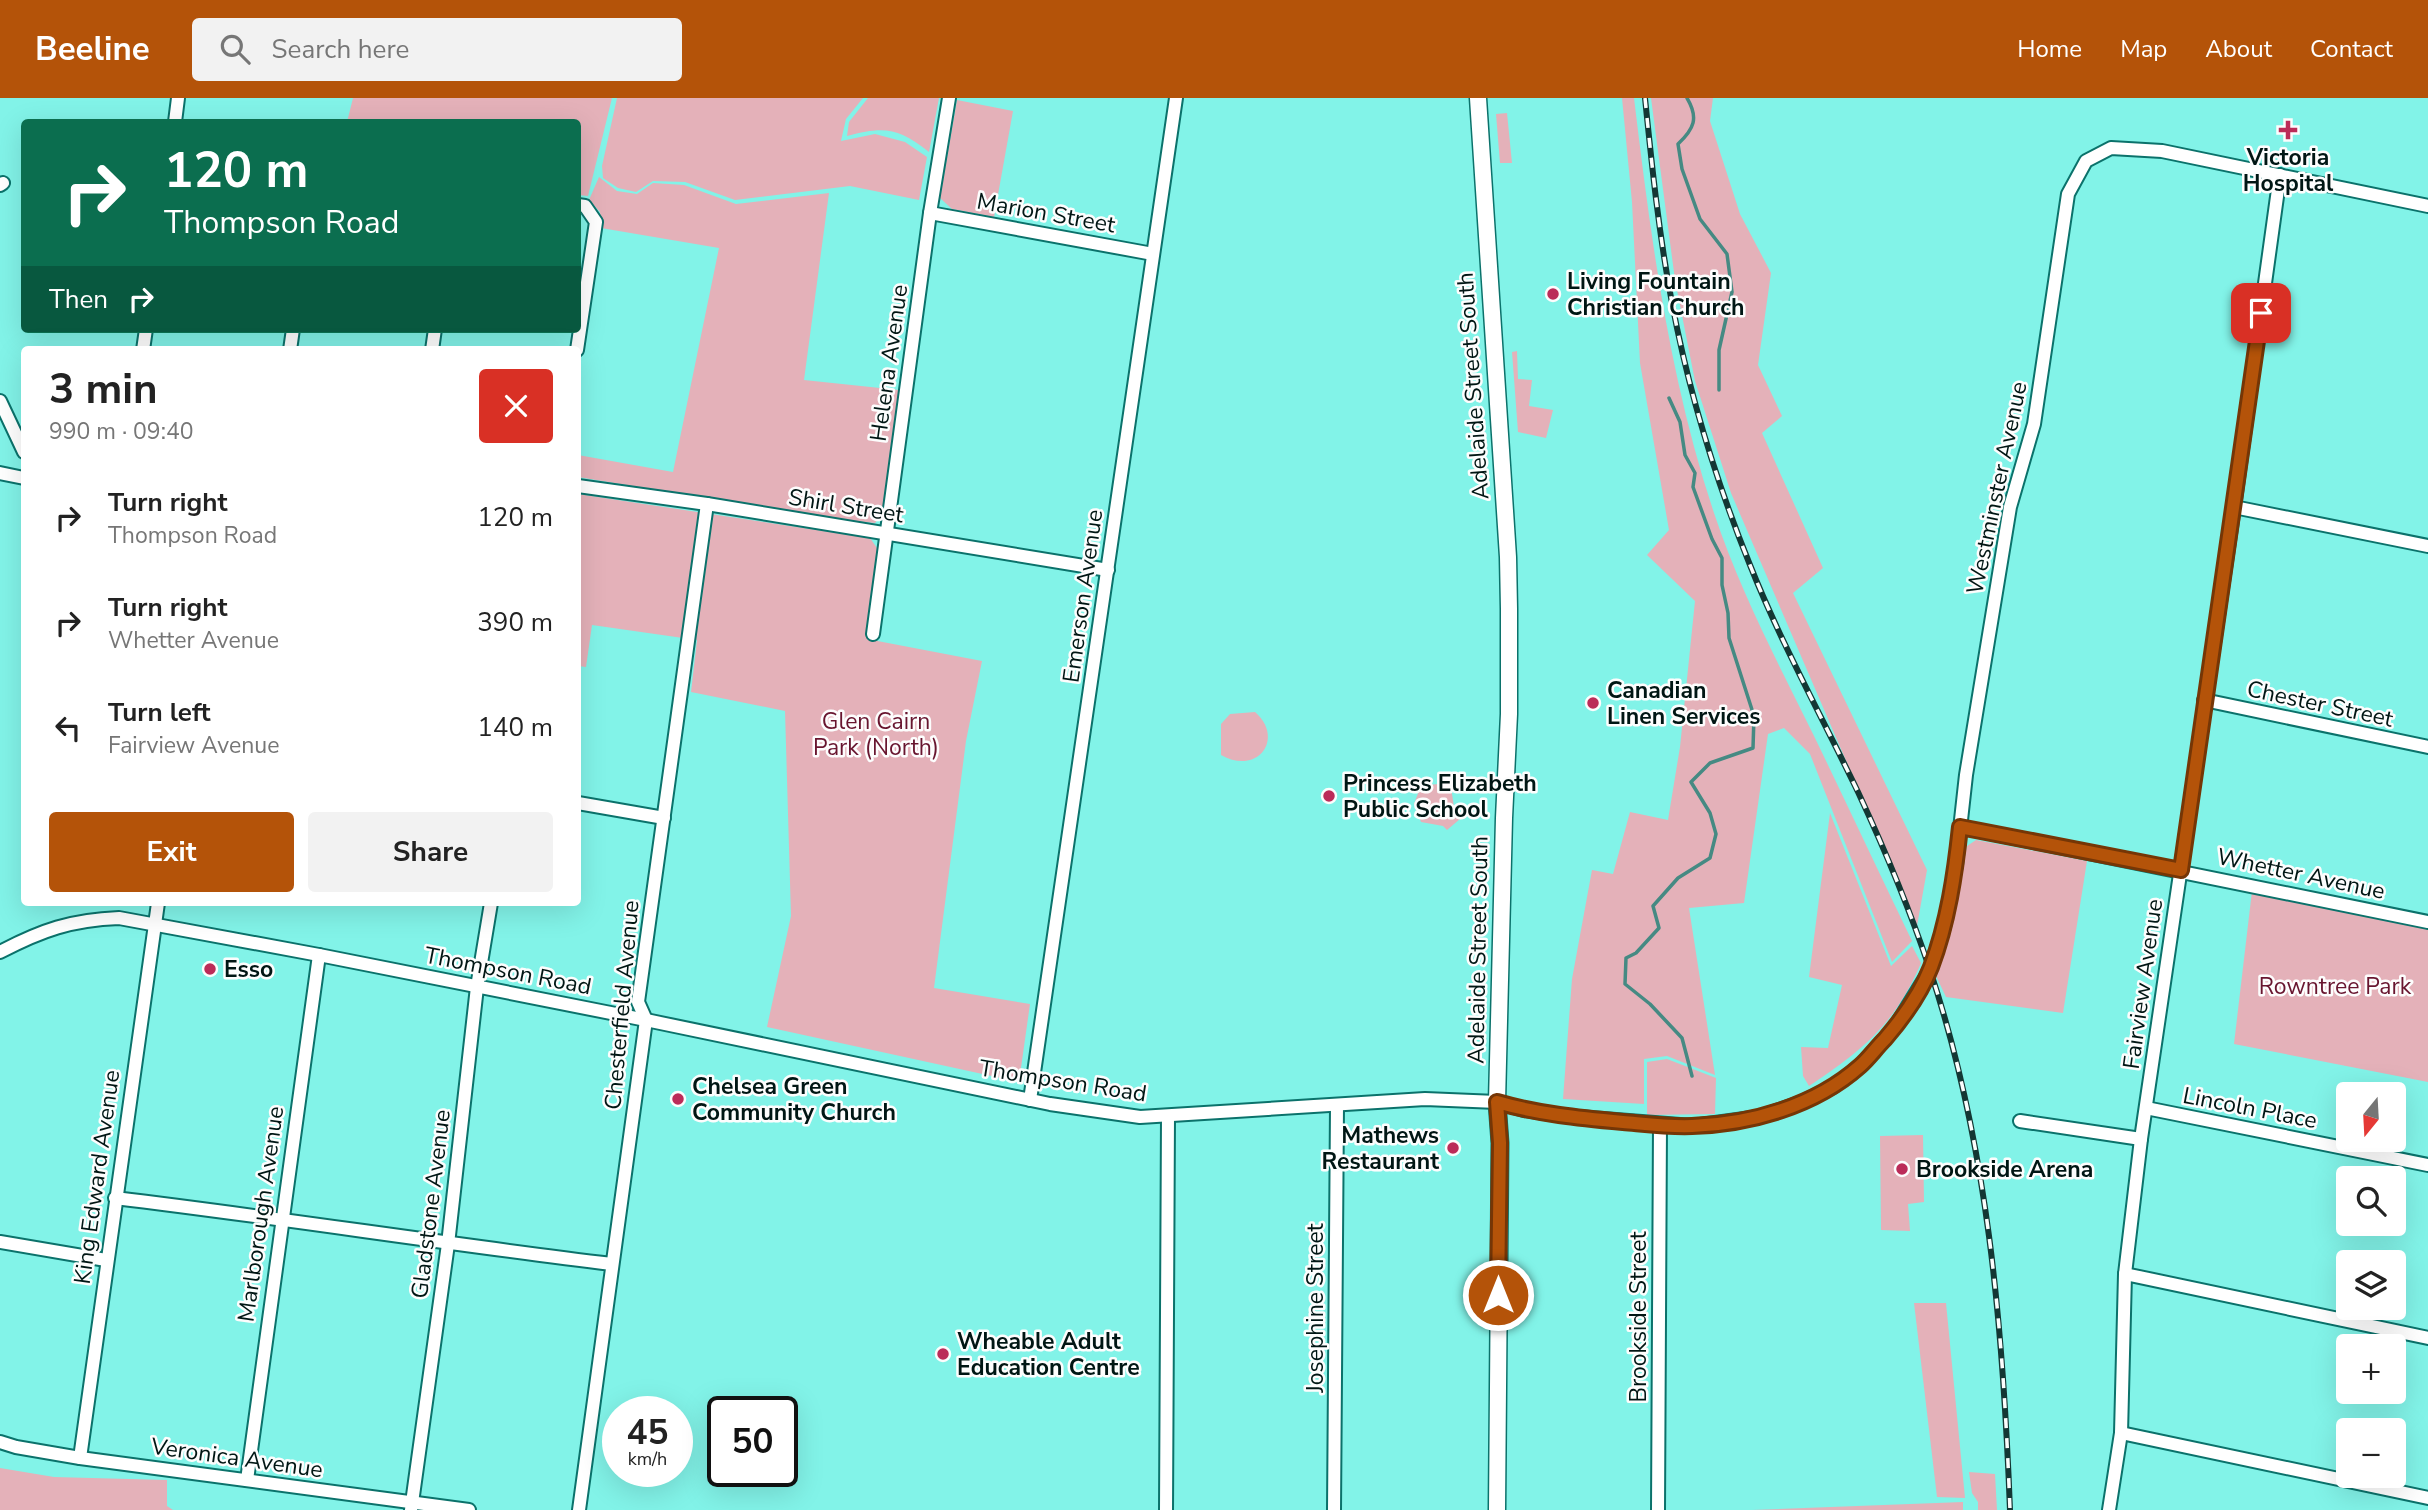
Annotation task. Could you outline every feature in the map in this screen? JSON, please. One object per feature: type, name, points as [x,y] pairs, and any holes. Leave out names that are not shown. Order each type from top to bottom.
[{"type":"main road","name":"Adelaide Street South","points":[[1478,98],[1509,599],[1509,714],[1497,1102],[1500,1143],[1497,1510]]},
{"type":"street","points":[[175,119],[178,98]]},
{"type":"street","name":"Helena Avenue","points":[[873,634],[930,213],[949,98]]},
{"type":"street","name":"Emerson Avenue","points":[[1030,1100],[1177,98]]},
{"type":"street","name":"Westminster Avenue","points":[[1960,827],[2010,507],[2034,424],[2067,194],[2085,161],[2111,148],[2162,151],[2280,175]]},
{"type":"street","points":[[2280,175],[2428,206]]},
{"type":"street","name":"Fairview Avenue","points":[[2109,1510],[2121,1433],[2125,1274],[2141,1139],[2280,175]]},
{"type":"street","points":[[581,205],[585,206],[596,222],[581,323]]},
{"type":"street","name":"Marion Street","points":[[930,213],[1153,254]]},
{"type":"street","points":[[0,401],[21,446]]},
{"type":"street","points":[[0,473],[21,477]]},
{"type":"street","name":"Shirl Street","points":[[581,486],[1108,570]]},
{"type":"street","name":"Chesterfield Avenue","points":[[579,1510],[646,1020],[638,1003],[707,505]]},
{"type":"street","points":[[2234,507],[2428,546]]},
{"type":"street","name":"Chester Street","points":[[2204,700],[2428,747]]},
{"type":"street","points":[[581,804],[664,818]]},
{"type":"street","name":"Thompson Road","points":[[0,952],[39,932],[88,919],[119,918],[646,1020],[1030,1100],[1129,1115],[1168,1116],[1425,1099],[1497,1102],[1524,1110],[1565,1116],[1693,1126],[1759,1116],[1802,1102],[1833,1087],[1861,1065],[1895,1027],[1930,970],[1944,927],[1960,827]]},
{"type":"street","name":"Whetter Avenue","points":[[1960,827],[2428,922]]},
{"type":"street","name":"King Edward Avenue","points":[[80,1458],[158,906]]},
{"type":"street","name":"Gladstone Avenue","points":[[412,1507],[448,1244],[477,987],[490,906]]},
{"type":"street","name":"Marlborough Avenue","points":[[247,1480],[319,955]]},
{"type":"street","name":"Josephine Street","points":[[1334,1510],[1338,1106]]},
{"type":"street","name":"Lincoln Place","points":[[2146,1108],[2428,1165]]},
{"type":"street","points":[[1166,1510],[1168,1116]]},
{"type":"street","points":[[2020,1121],[2141,1139]]},
{"type":"street","name":"Brookside Street","points":[[1658,1510],[1660,1125]]},
{"type":"street","points":[[115,1198],[612,1264]]},
{"type":"street","points":[[0,1242],[106,1260]]},
{"type":"street","points":[[2125,1274],[2428,1338]]},
{"type":"street","points":[[2121,1433],[2428,1498]]},
{"type":"street","name":"Veronica Avenue","points":[[0,1442],[80,1458],[247,1480],[412,1507],[469,1510]]},
{"type":"green space","points":[[353,98],[612,98],[588,196],[581,195],[581,119],[348,119]]},
{"type":"green space","points":[[617,98],[863,98],[846,119],[841,141],[875,134],[905,142],[927,157],[919,200],[850,186],[735,200],[685,182],[653,181],[636,192],[618,188],[603,178],[602,166]]},
{"type":"green space","points":[[868,98],[939,98],[929,152],[891,131],[871,131],[847,136],[849,122]]},
{"type":"green space","points":[[1622,98],[1634,98],[1647,203],[1673,360],[1698,462],[1714,513],[1760,626],[1912,941],[1892,962],[1810,754],[1784,728],[1768,734],[1744,903],[1689,908],[1715,1075],[1667,1056],[1644,1059],[1644,1104],[1563,1099],[1572,979],[1592,870],[1613,874],[1630,812],[1668,820],[1680,747],[1695,601],[1647,555],[1669,530],[1640,363],[1632,202]]},
{"type":"green space","points":[[1651,98],[1713,98],[1710,121],[1740,214],[1771,273],[1758,365],[1782,416],[1762,433],[1823,568],[1793,593],[1927,870],[1917,926],[1731,493],[1695,381],[1675,280]]},
{"type":"green space","points":[[957,100],[1013,111],[994,217],[952,209],[940,198]]},
{"type":"green space","points":[[1507,113],[1512,163],[1500,163],[1496,114]]},
{"type":"green space","points":[[599,177],[617,191],[637,194],[653,183],[684,185],[736,204],[829,193],[804,380],[899,390],[882,515],[875,523],[826,518],[581,477],[581,456],[673,472],[719,248],[601,228],[600,212],[589,200]]},
{"type":"green space","points":[[1517,351],[1518,379],[1532,380],[1529,406],[1553,410],[1546,438],[1518,432],[1512,352]]},
{"type":"green space","name":"Glen Cairn Park (North)","points":[[581,494],[870,538],[877,548],[867,639],[982,661],[966,741],[934,988],[1030,1004],[1019,1082],[767,1027],[791,916],[785,711],[691,692],[697,640],[592,625],[586,667],[581,666]]},
{"type":"green space","points":[[1255,712],[1264,722],[1268,733],[1263,751],[1246,761],[1221,755],[1221,724],[1230,714]]},
{"type":"green space","points":[[1439,784],[1451,787],[1455,814],[1460,819],[1447,830],[1443,826],[1421,822],[1414,804],[1420,788]]},
{"type":"green space","points":[[1830,813],[1891,966],[1912,946],[1921,963],[1900,1003],[1876,1034],[1846,1060],[1809,1086],[1803,1076],[1801,1047],[1828,1048],[1842,985],[1809,977]]},
{"type":"green space","points":[[1976,840],[2087,861],[2063,1013],[1946,997],[1936,976],[1950,934],[1967,846]]},
{"type":"green space","name":"Rowntree Park","points":[[2252,891],[2428,928],[2428,1082],[2234,1044]]},
{"type":"green space","points":[[1667,1059],[1716,1078],[1715,1114],[1647,1115],[1647,1062]]},
{"type":"green space","name":"Brookside Arena","points":[[1923,1135],[1924,1202],[1908,1204],[1910,1231],[1881,1230],[1880,1136]]},
{"type":"green space","points":[[1914,1303],[1946,1303],[1965,1498],[1937,1497]]},
{"type":"green space","points":[[0,1468],[54,1477],[167,1480],[167,1506],[173,1510],[0,1510]]},
{"type":"green space","points":[[1969,1472],[1995,1474],[1997,1510],[1978,1510]]},
{"type":"green space","points":[[1963,1502],[1963,1510],[1752,1510]]},
{"type":"waterway","points":[[1687,98],[1694,117],[1691,128],[1678,144],[1682,169],[1700,219],[1727,254],[1732,292],[1719,350],[1719,390]]},
{"type":"waterway","points":[[1669,398],[1680,422],[1685,455],[1695,473],[1693,487],[1722,558],[1722,585],[1728,613],[1729,638],[1754,716],[1753,748],[1710,763],[1691,782],[1710,813],[1716,834],[1710,858],[1678,878],[1653,906],[1659,928],[1636,953],[1626,958],[1625,984],[1650,1004],[1682,1038],[1692,1076]]},
{"type":"railway","points":[[1645,98],[1653,175],[1672,303],[1695,403],[1715,469],[1762,594],[1858,792],[1897,880],[1930,970],[1950,1036],[1966,1102],[1989,1237],[2003,1373],[2010,1510]]},
{"type":"place","name":"Victoria Hospital","points":[[2288,130]]},
{"type":"place","name":"Living Fountain Christian Church","points":[[1553,294]]},
{"type":"place","name":"Canadian Linen Services","points":[[1593,703]]},
{"type":"place","name":"Princess Elizabeth Public School","points":[[1329,796]]},
{"type":"place","name":"Esso","points":[[210,969]]},
{"type":"place","name":"Chelsea Green Community Church","points":[[678,1099]]},
{"type":"place","name":"Mathews Restaurant","points":[[1453,1148]]},
{"type":"place","name":"Brookside Arena","points":[[1902,1169]]},
{"type":"place","name":"Wheable Adult Education Centre","points":[[943,1354]]},
{"type":"route","points":[[1498,1295],[1500,1143],[1497,1102],[1524,1110],[1565,1116],[1693,1126],[1759,1116],[1802,1102],[1833,1087],[1861,1065],[1895,1027],[1930,970],[1944,927],[1960,827],[2181,870],[2261,313]]}]
